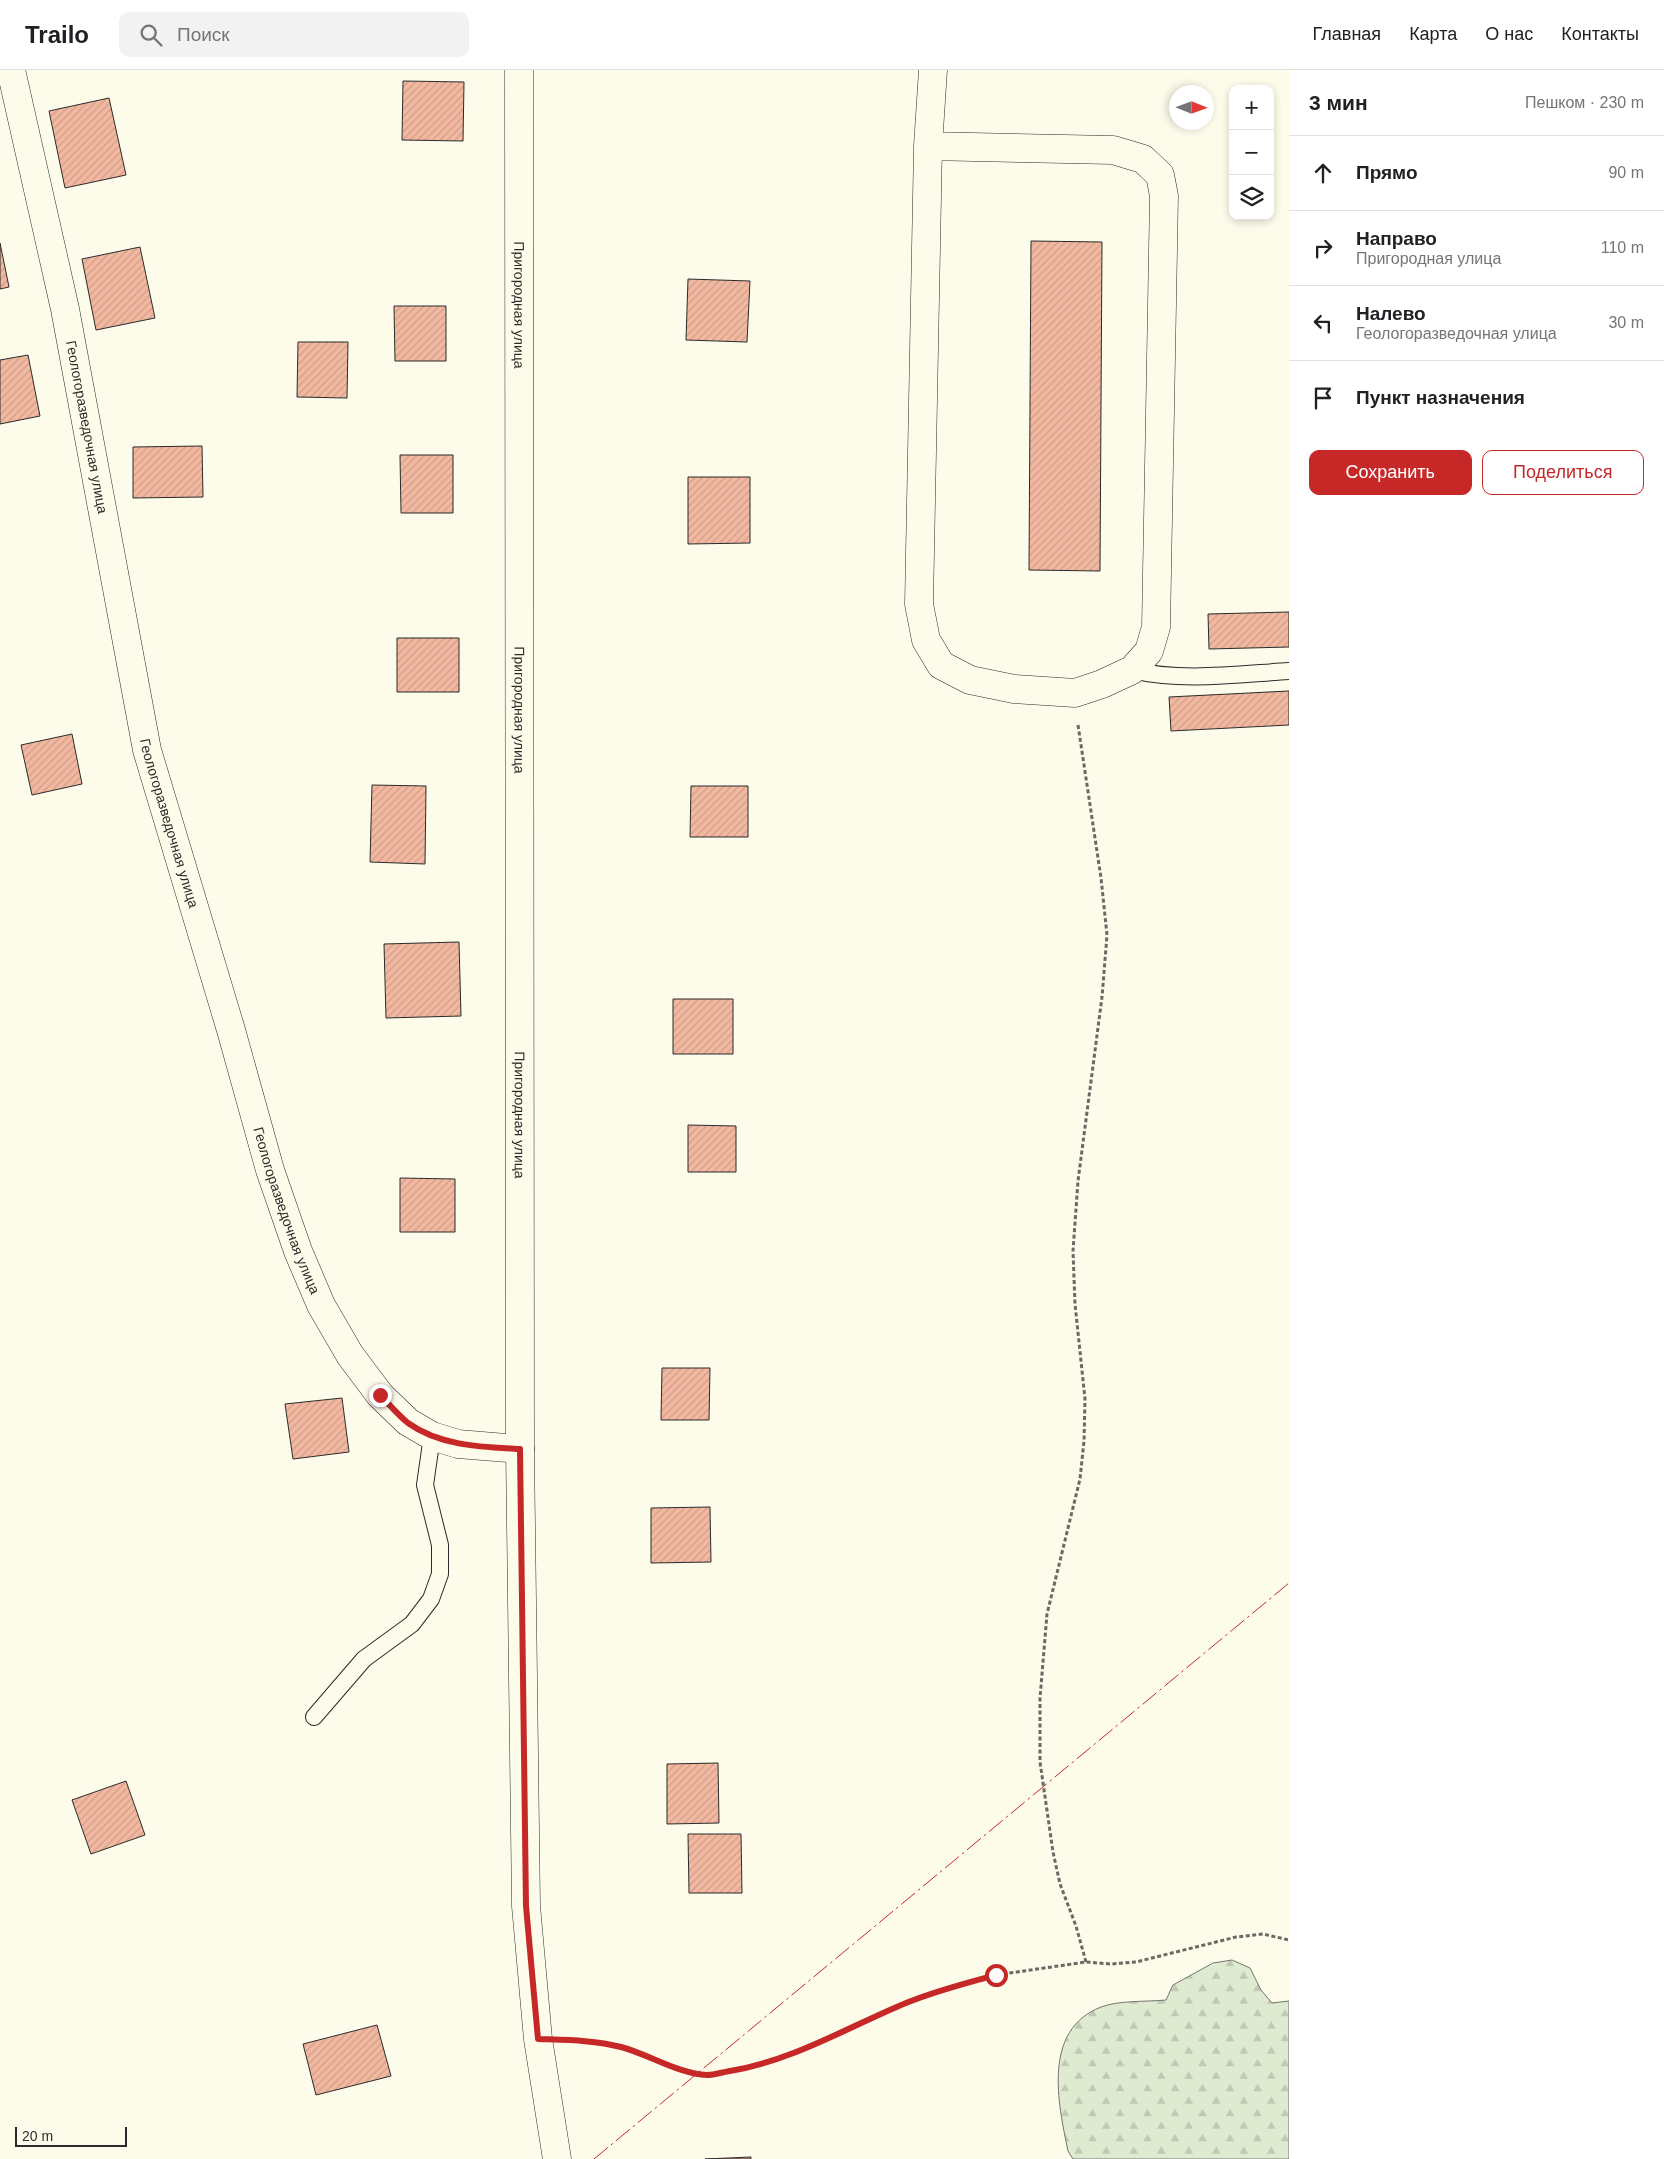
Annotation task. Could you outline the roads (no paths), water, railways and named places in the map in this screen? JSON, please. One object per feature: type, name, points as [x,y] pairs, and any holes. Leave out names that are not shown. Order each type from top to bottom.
[{"type":"street","name":"Геологоразведочная улица","points":[[11,70],[65,309],[147,750],[232,1030],[270,1170],[298,1251],[321,1306],[350,1355],[380,1395],[408,1422],[432,1436],[458,1444],[520,1449]]},
{"type":"street","name":"Пригородная улица","points":[[519,70],[520,1449],[526,1906],[538,2039],[557,2159]]},
{"type":"street","points":[[928,146],[1113,150],[1143,159],[1160,174],[1164,196],[1156,627],[1149,651],[1132,670],[1102,684],[1075,693],[1014,689],[970,680],[941,665],[926,640],[919,604],[928,146],[933,70]]},
{"type":"lane","points":[[1132,670],[1154,676],[1289,672]]},
{"type":"lane","points":[[314,1717],[364,1659],[412,1624],[431,1599],[440,1574],[440,1545],[425,1485],[432,1436]]}]
